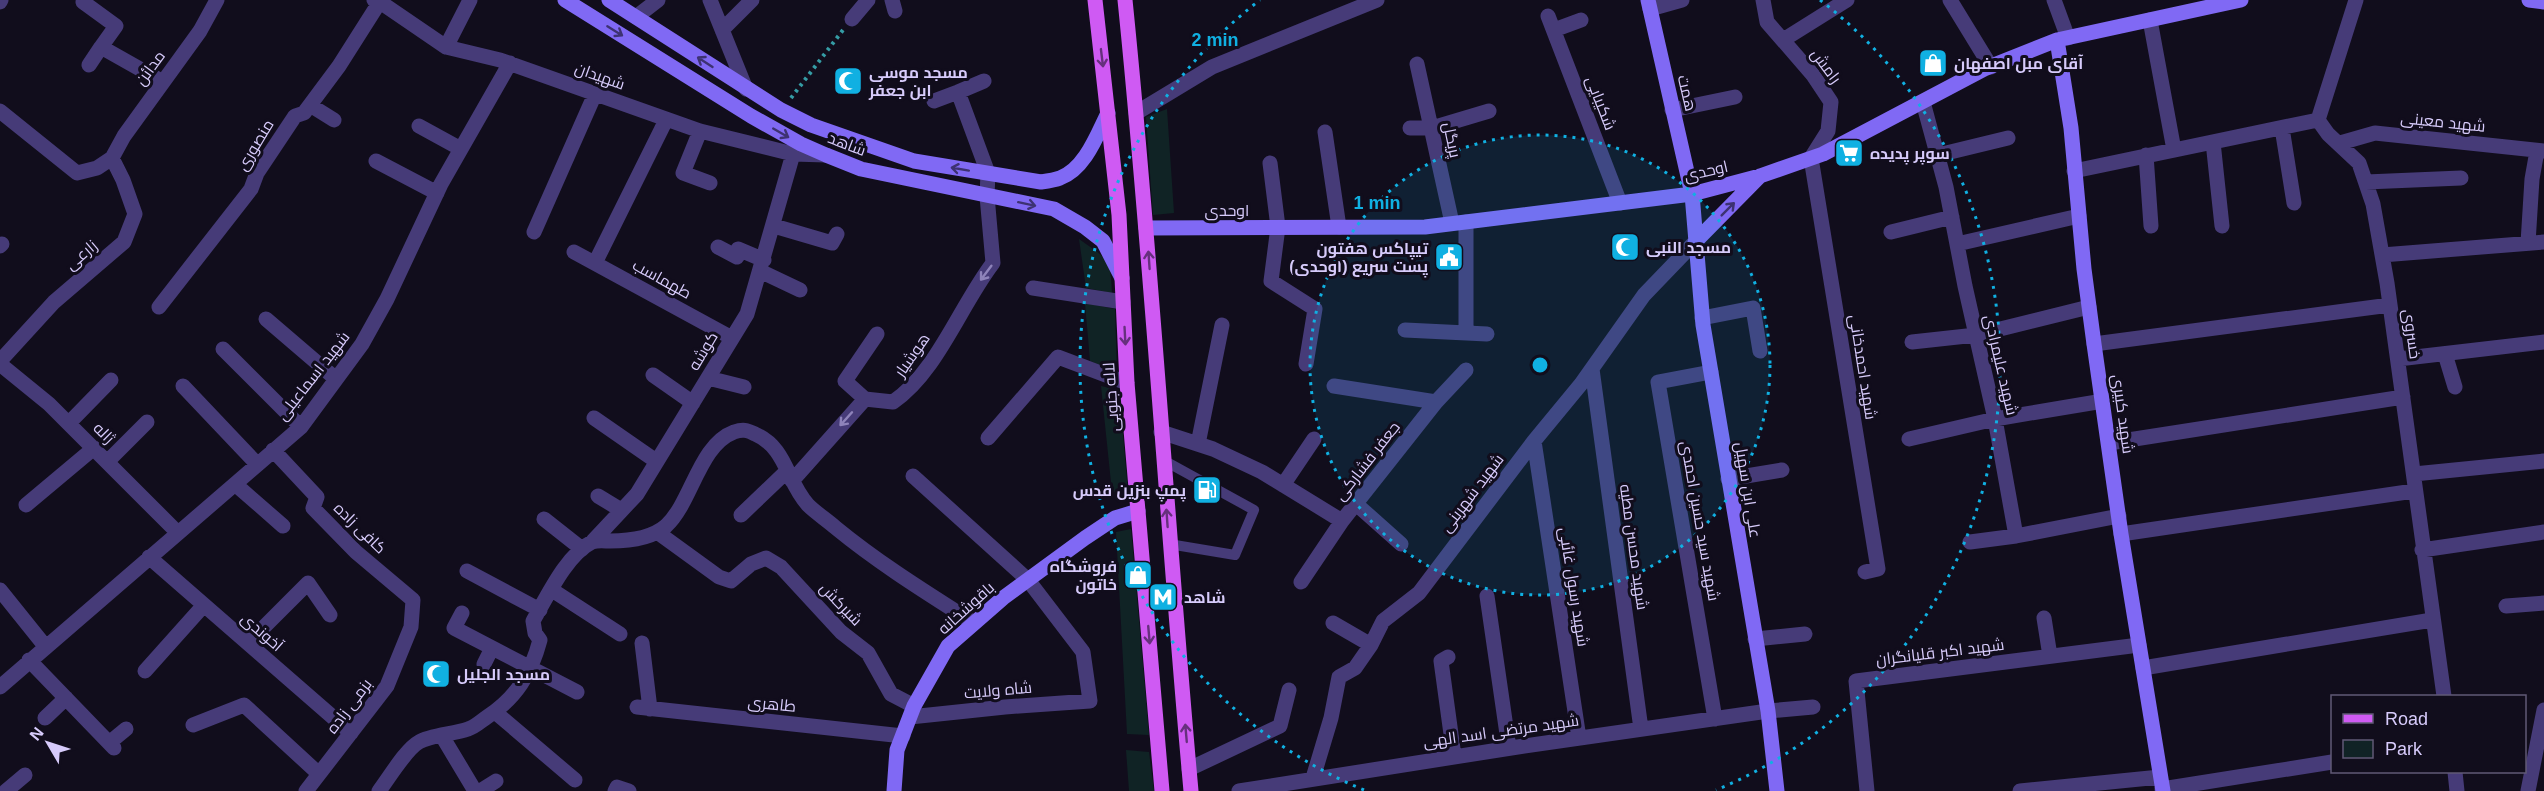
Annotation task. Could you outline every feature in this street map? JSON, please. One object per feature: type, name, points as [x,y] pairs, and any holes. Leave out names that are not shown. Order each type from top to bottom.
[{"type":"main road","name":"شاهد","points":[[565,0],[751,116],[826,155],[861,169],[1054,209],[1085,227],[1103,241],[1122,278]]},
{"type":"main road","name":"شاهد","points":[[609,0],[782,110],[811,125],[914,161],[1041,182],[1060,178],[1072,171],[1088,152],[1108,113]]},
{"type":"main road","name":"لاله جنوبی","points":[[1095,0],[1119,215],[1127,383],[1161,791]]},
{"type":"main road","points":[[1125,0],[1146,228],[1169,544],[1191,791]]},
{"type":"main road","name":"اوحدی","points":[[1146,228],[1425,227],[1692,194],[1760,176],[1811,158],[1991,67],[2062,39],[2241,0]]},
{"type":"main road","points":[[2529,0],[2544,2]]},
{"type":"main road","name":"همت","points":[[1649,4],[1692,194]]},
{"type":"main road","name":"شهید کبیری","points":[[2062,39],[2074,171],[2094,344],[2121,534],[2162,786]]},
{"type":"main road","points":[[1695,242],[1760,176]]},
{"type":"main road","name":"علی ابن سهیل","points":[[1692,194],[1702,318],[1768,711],[1777,791]]},
{"type":"main road","name":"باقوشخانه","points":[[894,791],[897,750],[912,711],[948,646],[1028,580],[1115,518],[1138,510]]},
{"type":"street","name":"مدائن","points":[[112,158],[200,31],[217,0]]},
{"type":"street","points":[[446,46],[470,0]]},
{"type":"street","points":[[636,17],[658,0]]},
{"type":"street","points":[[711,0],[746,89]]},
{"type":"street","points":[[722,30],[752,0]]},
{"type":"street","points":[[852,19],[867,0]]},
{"type":"street","points":[[1136,113],[1212,67],[1377,0]]},
{"type":"street","points":[[1649,4],[1682,0]]},
{"type":"street","name":"رامش","points":[[1763,0],[1767,22],[1813,75],[1831,102],[1828,131],[1811,158]]},
{"type":"street","points":[[1783,40],[1847,0]]},
{"type":"street","points":[[1950,0],[1991,67]]},
{"type":"street","points":[[2054,0],[2062,39]]},
{"type":"street","points":[[2074,171],[2318,120],[2356,0]]},
{"type":"street","name":"شهیدان","points":[[376,1],[446,46],[510,63],[700,131],[793,154],[826,155]]},
{"type":"street","name":"منصوری","points":[[159,307],[251,189],[257,173],[295,116],[304,113],[339,66],[376,1]]},
{"type":"street","points":[[83,2],[116,26],[89,65]]},
{"type":"street","name":"شکیبایی","points":[[1581,20],[1551,23],[1620,203]]},
{"type":"street","points":[[2150,20],[2174,150]]},
{"type":"street","points":[[101,47],[163,82]]},
{"type":"street","name":"شهید اسماعیلی","points":[[0,687],[301,427],[362,344],[387,299],[437,193],[510,63]]},
{"type":"street","name":"پریگل","points":[[1417,64],[1418,99],[1432,128],[1459,223],[1466,332]]},
{"type":"street","points":[[934,101],[984,81]]},
{"type":"street","points":[[958,92],[988,173]]},
{"type":"street","points":[[534,232],[595,94]]},
{"type":"street","points":[[1672,110],[1735,98]]},
{"type":"street","name":"شهید علیمرادی","points":[[1923,102],[1952,217],[1995,419],[2016,536]]},
{"type":"street","points":[[310,105],[334,120]]},
{"type":"street","points":[[0,111],[77,173],[97,168],[112,158]]},
{"type":"street","points":[[1410,128],[1432,128],[1489,111]]},
{"type":"street","points":[[595,263],[666,120]]},
{"type":"street","name":"خسروی","points":[[2318,120],[2328,134],[2359,163],[2373,204],[2398,359],[2422,550],[2444,695]]},
{"type":"street","points":[[419,126],[461,149]]},
{"type":"street","points":[[2282,128],[2294,203]]},
{"type":"street","points":[[700,131],[683,173],[710,183]]},
{"type":"street","points":[[1325,132],[1339,227]]},
{"type":"street","name":"شهید معینی","points":[[2340,143],[2375,133],[2540,151]]},
{"type":"street","points":[[1938,155],[2008,138]]},
{"type":"street","points":[[2213,142],[2222,225]]},
{"type":"street","points":[[2528,243],[2532,179],[2540,151]]},
{"type":"street","name":"کوشه","points":[[540,610],[574,555],[588,545],[637,494],[747,314],[793,154]]},
{"type":"street","points":[[2146,155],[2151,226]]},
{"type":"street","name":"زارعی","points":[[0,363],[54,302],[124,242],[135,214],[123,180],[112,158]]},
{"type":"street","name":"شهید احمدخانی","points":[[1811,158],[1878,569],[1865,572]]},
{"type":"street","points":[[376,161],[437,193]]},
{"type":"street","points":[[1270,163],[1278,227],[1271,281],[1314,309],[1306,364]]},
{"type":"street","name":"هوشیار","points":[[865,399],[893,402],[909,391],[960,318],[979,281],[993,263],[987,196],[988,173]]},
{"type":"street","points":[[2366,182],[2461,178]]},
{"type":"street","points":[[1957,244],[2079,216]]},
{"type":"street","points":[[1891,232],[1952,217]]},
{"type":"street","points":[[774,226],[832,243],[837,234]]},
{"type":"street","name":"شهید شهرینی","points":[[1312,778],[1331,718],[1339,677],[1354,668],[1371,645],[1383,621],[1419,593],[1534,441],[1592,369],[1644,295],[1695,242]]},
{"type":"street","points":[[2382,255],[2544,242]]},
{"type":"street","points":[[718,247],[736,257],[738,249],[800,290]]},
{"type":"street","name":"طهماسب","points":[[574,252],[732,338]]},
{"type":"street","points":[[1033,288],[1123,302]]},
{"type":"street","points":[[2094,344],[2390,305]]},
{"type":"street","points":[[1912,342],[1976,335],[2090,307]]},
{"type":"street","points":[[1702,318],[1754,308],[1760,351]]},
{"type":"street","points":[[266,320],[336,379]]},
{"type":"street","points":[[1198,444],[1222,325]]},
{"type":"street","points":[[1405,330],[1487,334]]},
{"type":"street","points":[[741,515],[789,476],[865,399],[845,381],[877,334]]},
{"type":"street","points":[[2398,359],[2544,342]]},
{"type":"street","points":[[223,349],[301,427]]},
{"type":"street","points":[[2445,354],[2455,387]]},
{"type":"street","points":[[988,438],[1058,357],[1127,383]]},
{"type":"street","name":"ژاله","points":[[0,363],[50,404],[177,533]]},
{"type":"street","name":"شهید محسن مطیه","points":[[1592,369],[1641,729]]},
{"type":"street","points":[[1437,402],[1466,370]]},
{"type":"street","name":"شهید سید حسین احمدی","points":[[1711,372],[1658,382],[1715,719]]},
{"type":"street","points":[[653,375],[693,403]]},
{"type":"street","points":[[708,378],[744,387]]},
{"type":"street","points":[[69,423],[111,380]]},
{"type":"street","points":[[183,386],[257,464]]},
{"type":"street","name":"جعفر فشارکی","points":[[1161,432],[1198,444],[1262,472],[1342,521],[1437,402],[1334,386]]},
{"type":"street","points":[[2109,443],[2403,397]]},
{"type":"street","points":[[1909,439],[1995,419],[2103,401]]},
{"type":"street","points":[[594,418],[657,461]]},
{"type":"street","points":[[108,462],[147,422]]},
{"type":"street","points":[[544,519],[588,545],[651,536],[680,511],[706,459],[717,444],[732,432],[745,429],[769,440],[782,457],[789,476],[807,504],[870,556],[975,623]]},
{"type":"street","points":[[1283,485],[1314,439]]},
{"type":"street","name":"شهید رسول غائبی","points":[[1534,441],[1579,738]]},
{"type":"street","points":[[26,505],[94,448]]},
{"type":"street","name":"کافی زاده","points":[[273,450],[317,497],[313,508],[356,552],[413,600]]},
{"type":"street","points":[[2414,474],[2544,461]]},
{"type":"street","points":[[1728,479],[1782,470]]},
{"type":"street","points":[[913,476],[1028,580]]},
{"type":"street","points":[[235,484],[283,526]]},
{"type":"street","points":[[2121,534],[2414,490]]},
{"type":"street","points":[[598,496],[621,510]]},
{"type":"street","points":[[1356,504],[1401,544]]},
{"type":"street","points":[[1970,542],[2016,536],[2119,516]]},
{"type":"street","points":[[1301,582],[1342,521]]},
{"type":"street","name":"شیرکش","points":[[657,532],[719,578],[731,581],[751,564],[766,558],[780,567],[841,632],[868,654],[891,694],[912,711]]},
{"type":"street","points":[[2422,550],[2544,532]]},
{"type":"street","name":"آخوندی","points":[[149,557],[351,733]]},
{"type":"street","points":[[378,791],[399,766],[406,752],[420,740],[471,728],[495,712],[523,685],[531,668],[540,640],[533,621],[540,610],[467,571]]},
{"type":"street","name":"شاه ولایت","points":[[912,711],[1090,701],[1083,652],[1028,580]]},
{"type":"street","points":[[248,643],[308,583],[330,615]]},
{"type":"street","points":[[0,590],[45,646]]},
{"type":"street","points":[[552,590],[620,634]]},
{"type":"street","points":[[1486,597],[1509,748]]},
{"type":"street","name":"بزمی زاده","points":[[306,791],[387,686],[411,627],[413,600]]},
{"type":"street","points":[[2506,606],[2544,603]]},
{"type":"street","points":[[145,671],[204,605]]},
{"type":"street","points":[[462,613],[454,628],[577,692]]},
{"type":"street","points":[[2044,618],[2050,657]]},
{"type":"street","points":[[2143,668],[2432,620]]},
{"type":"street","points":[[1333,623],[1371,645]]},
{"type":"street","points":[[1755,639],[1805,634]]},
{"type":"street","name":"طاهری","points":[[642,643],[643,708],[903,736]]},
{"type":"street","name":"شهید اکبر قلیانگران","points":[[1867,791],[1856,681],[2139,645]]},
{"type":"street","points":[[484,664],[492,648]]},
{"type":"street","points":[[1448,657],[1441,661],[1454,756]]},
{"type":"street","points":[[29,660],[111,745],[126,729]]},
{"type":"street","points":[[1189,769],[1280,726],[1289,690]]},
{"type":"street","points":[[45,718],[66,698]]},
{"type":"street","points":[[194,725],[244,705],[319,774]]},
{"type":"street","name":"شهید مرتضی اسد الهی","points":[[1239,791],[1454,756],[1768,711],[1813,707]]},
{"type":"street","points":[[2529,791],[2544,710]]},
{"type":"street","points":[[495,712],[575,780]]},
{"type":"street","points":[[442,736],[475,791]]},
{"type":"street","points":[[2020,791],[2162,786],[2331,762]]},
{"type":"street","points":[[2456,773],[2457,791]]},
{"type":"street","points":[[6,791],[25,775]]},
{"type":"street","points":[[480,791],[496,781]]},
{"type":"lane","points":[[1163,460],[1254,510],[1234,555],[1169,544]]},
{"type":"path","points":[[782,110],[852,19]]},
{"type":"green space","points":[[1167,109],[1174,213],[1153,215],[1146,117]]},
{"type":"green space","points":[[1079,239],[1105,260],[1110,272],[1112,293],[1086,288]]},
{"type":"green space","points":[[1085,303],[1115,309],[1117,372],[1090,361]]},
{"type":"green space","points":[[1101,386],[1119,390],[1128,492],[1112,492]]},
{"type":"green space","points":[[1131,529],[1149,735],[1127,734],[1116,532]]},
{"type":"green space","points":[[1126,750],[1149,752],[1154,791],[1129,791]]},
{"type":"place","name":"آقای مبل اصفهان","points":[[1933,63]]},
{"type":"place","name":"مسجد موسی ابن جعفر","points":[[848,81]]},
{"type":"place","name":"سوپر پدیده","points":[[1849,153]]},
{"type":"place","name":"مسجد النبی","points":[[1625,247]]},
{"type":"place","name":"تیپاکس هفتون (اوحدی) پست سریع","points":[[1449,257]]},
{"type":"place","name":"پمپ بنزین قدس","points":[[1207,490]]},
{"type":"place","name":"فروشگاه خاتون","points":[[1138,575]]},
{"type":"place","name":"شاهد","points":[[1163,597]]},
{"type":"place","name":"مسجد الجلیل","points":[[436,674]]}]
